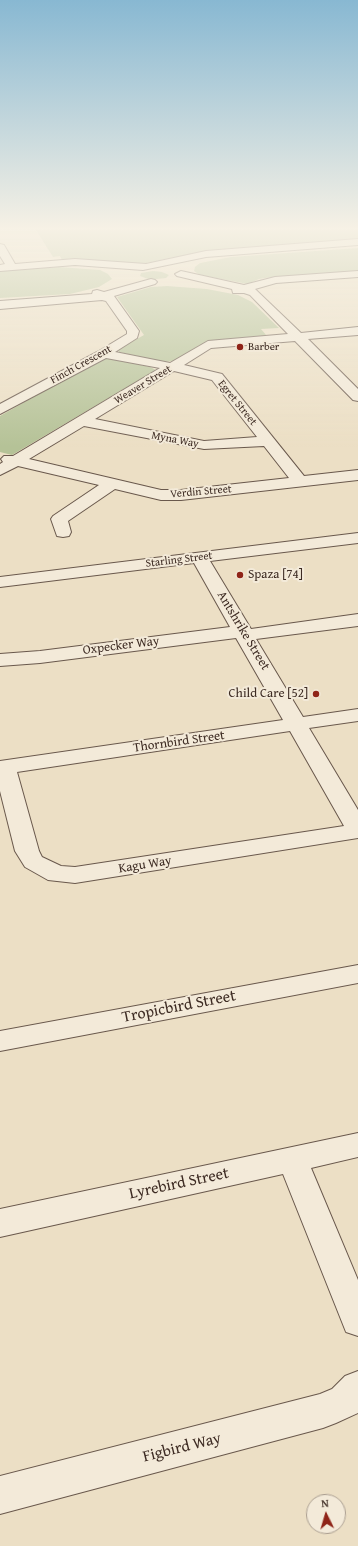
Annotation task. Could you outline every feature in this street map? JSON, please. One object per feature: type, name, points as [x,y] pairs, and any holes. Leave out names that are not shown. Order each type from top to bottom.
[{"type":"street","points":[[0,304],[28,302]]},
{"type":"street","name":"Finch Crescent","points":[[0,410],[104,354],[133,335],[133,331],[112,302]]},
{"type":"street","points":[[262,302],[358,397]]},
{"type":"street","name":"Weaver Street","points":[[0,470],[208,345],[358,331]]},
{"type":"street","name":"Egret Street","points":[[104,354],[171,368],[204,373],[217,377],[300,482]]},
{"type":"street","points":[[334,373],[350,372]]},
{"type":"street","name":"Myna Way","points":[[83,421],[204,446],[268,441]]},
{"type":"street","name":"Verdin Street","points":[[0,456],[153,494],[171,496],[358,475]]},
{"type":"street","points":[[63,532],[59,519],[111,484]]},
{"type":"street","name":"Starling Street","points":[[0,582],[358,538]]},
{"type":"street","name":"Antshrike Street","points":[[199,557],[298,724],[358,831]]},
{"type":"street","name":"Oxpecker Way","points":[[0,660],[40,657],[358,620]]},
{"type":"street","name":"Thornbird Street","points":[[3,768],[358,715]]},
{"type":"street","name":"Kagu Way","points":[[3,768],[27,851],[33,862],[57,874],[75,875],[106,871],[358,831]]},
{"type":"street","name":"Tropicbird Street","points":[[0,1041],[358,974]]},
{"type":"street","name":"Lyrebird Street","points":[[0,1223],[358,1145]]},
{"type":"street","points":[[292,1159],[358,1321]]},
{"type":"street","name":"Figbird Way","points":[[0,1495],[323,1411],[344,1401],[358,1388]]},
{"type":"green space","points":[[121,302],[252,302],[279,328],[261,329],[267,336],[211,341],[200,345],[173,361],[164,362],[119,352],[119,349],[144,335]]},
{"type":"green space","points":[[104,357],[150,367],[156,370],[12,455],[0,452],[0,416]]},
{"type":"place","name":"Barber","points":[[240,347]]},
{"type":"place","name":"Spaza [74]","points":[[240,575]]},
{"type":"place","name":"Child Care [52]","points":[[316,694]]}]
